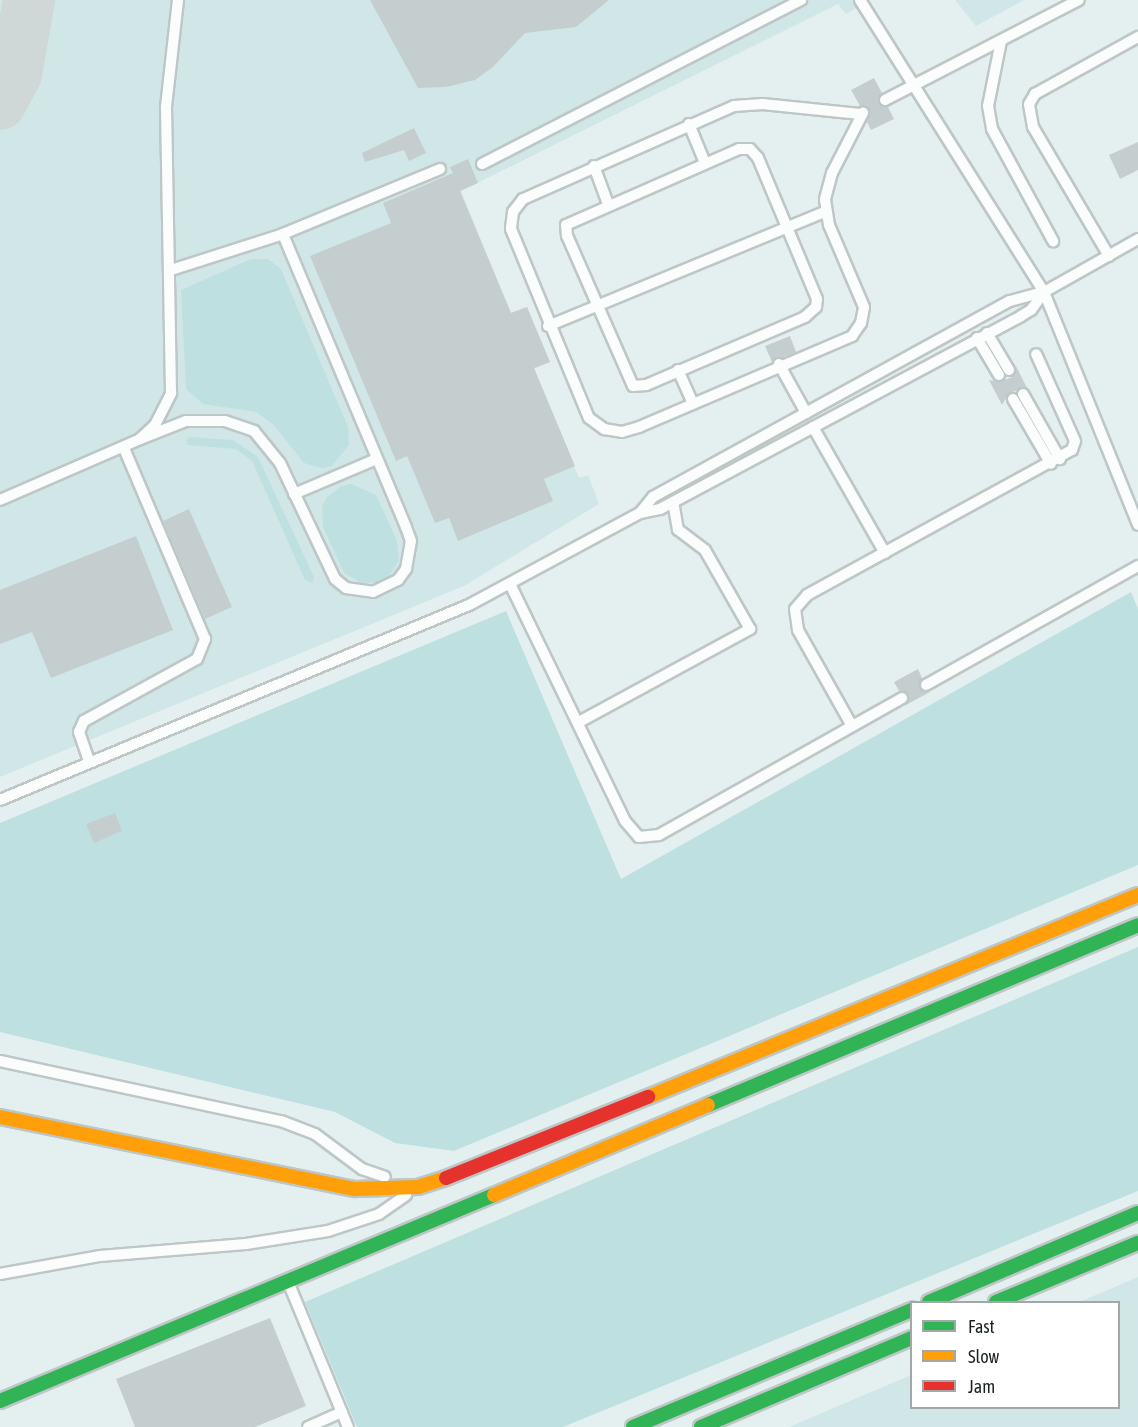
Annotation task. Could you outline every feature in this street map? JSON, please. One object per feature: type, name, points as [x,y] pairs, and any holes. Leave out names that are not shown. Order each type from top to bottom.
[{"type":"street","points":[[0,1117],[355,1189],[418,1186],[442,1180],[1138,895]]},
{"type":"street","points":[[0,1401],[1133,927],[1118,903]]},
{"type":"street","points":[[931,1301],[1138,1213]]},
{"type":"street","points":[[998,1301],[1138,1243]]},
{"type":"street","points":[[633,1427],[910,1311]]},
{"type":"street","points":[[701,1427],[910,1339]]},
{"type":"lane","points":[[140,439],[156,425],[171,393],[171,270],[166,107],[178,0]]},
{"type":"lane","points":[[482,164],[801,0]]},
{"type":"lane","points":[[860,0],[911,85],[1044,292],[1138,525]]},
{"type":"lane","points":[[885,100],[1079,0]]},
{"type":"lane","points":[[1109,256],[1033,127],[1029,104],[1035,94],[1138,38]]},
{"type":"lane","points":[[1001,41],[988,106],[992,129],[1053,241]]},
{"type":"lane","points":[[749,104],[862,113],[827,184],[825,212],[864,307],[861,323],[852,336],[693,404],[621,432],[604,429],[589,418],[548,326],[511,229],[513,212],[523,199],[689,124],[749,104]]},
{"type":"lane","points":[[689,124],[705,163]]},
{"type":"lane","points":[[739,149],[750,149],[788,227],[817,299],[816,306],[812,313],[775,335],[678,370],[640,387],[633,386],[565,231],[570,220],[705,163],[739,149]]},
{"type":"lane","points":[[594,166],[608,204]]},
{"type":"lane","points":[[171,270],[283,234],[440,169]]},
{"type":"lane","points":[[548,326],[825,212]]},
{"type":"lane","points":[[0,500],[186,421],[240,425],[254,431],[274,452],[335,579],[359,592],[386,588],[406,569],[411,541],[283,234]]},
{"type":"lane","points":[[640,513],[653,497],[729,455],[1010,301],[1044,292],[1138,239]]},
{"type":"lane","points":[[0,800],[89,761],[469,605],[640,513],[673,502],[1031,310],[1044,292]]},
{"type":"lane","points":[[982,336],[1004,373]]},
{"type":"lane","points":[[852,726],[798,630],[795,609],[807,595],[1072,450],[1075,441],[1036,354]]},
{"type":"lane","points":[[779,366],[806,413]]},
{"type":"lane","points":[[678,370],[693,404]]},
{"type":"lane","points":[[1018,397],[1055,461]]},
{"type":"lane","points":[[813,427],[885,554]]},
{"type":"lane","points":[[89,761],[79,732],[84,721],[197,659],[205,639],[124,448]]},
{"type":"lane","points":[[729,455],[736,468]]},
{"type":"lane","points":[[294,494],[377,459]]},
{"type":"lane","points":[[579,722],[750,629],[705,550],[678,530],[673,502]]},
{"type":"lane","points":[[926,685],[1138,566]]},
{"type":"lane","points":[[510,584],[630,831],[650,838],[902,698]]},
{"type":"lane","points":[[0,1061],[282,1121],[315,1134],[362,1169],[382,1177],[442,1180]]},
{"type":"lane","points":[[0,1274],[100,1256],[246,1244],[328,1231],[379,1214],[418,1186]]},
{"type":"lane","points":[[287,1281],[348,1427]]},
{"type":"lane","points":[[308,1427],[342,1412]]},
{"type":"shaded area","points":[[0,0],[871,0],[846,14],[838,4],[461,191],[511,313],[527,307],[550,362],[534,369],[579,478],[588,475],[599,504],[464,586],[0,777]]},
{"type":"shaded area","points":[[955,0],[1024,0],[976,26]]},
{"type":"shaded area","points":[[251,259],[268,259],[281,269],[348,427],[349,445],[332,466],[322,468],[304,463],[274,425],[256,412],[203,404],[186,389],[181,290]]},
{"type":"shaded area","points":[[190,437],[233,440],[258,457],[314,577],[313,583],[305,580],[252,461],[236,449],[188,445],[186,440]]},
{"type":"shaded area","points":[[351,484],[376,495],[397,541],[399,561],[388,577],[380,582],[361,583],[344,573],[323,527],[322,507],[326,498],[341,486]]},
{"type":"shaded area","points":[[1131,592],[1138,609],[1138,865],[454,1151],[395,1143],[335,1112],[0,1032],[0,823],[506,611],[621,879]]},
{"type":"shaded area","points":[[1138,947],[1138,1191],[563,1427],[357,1427],[305,1302]]},
{"type":"shaded area","points":[[1138,1277],[1138,1427],[789,1427],[910,1375],[910,1409],[1120,1409],[1120,1301],[1081,1301]]},
{"type":"building","points":[[370,0],[609,0],[576,27],[525,33],[493,67],[475,80],[446,87],[418,88]]},
{"type":"building","points":[[874,78],[882,93],[878,103],[888,107],[894,119],[871,130],[867,122],[870,109],[860,106],[851,90]]},
{"type":"building","points":[[414,128],[426,153],[409,161],[404,150],[365,162],[362,153]]},
{"type":"building","points":[[1138,142],[1138,170],[1120,179],[1109,155]]},
{"type":"building","points":[[468,159],[478,183],[460,191],[511,313],[527,307],[550,362],[534,368],[575,466],[544,479],[553,501],[458,541],[449,518],[435,523],[407,456],[396,461],[310,256],[391,223],[383,203],[453,173],[450,167]]},
{"type":"building","points":[[790,336],[796,352],[772,362],[765,346]]},
{"type":"building","points":[[1016,366],[1027,388],[1009,393],[1002,405],[989,380],[1000,382],[1012,377]]},
{"type":"building","points":[[189,509],[232,607],[205,619],[163,521]]},
{"type":"building","points":[[136,536],[173,630],[51,678],[32,632],[0,644],[0,590]]},
{"type":"building","points":[[918,669],[922,678],[919,688],[930,692],[906,705],[909,695],[899,691],[894,682]]},
{"type":"building","points":[[115,813],[122,831],[94,843],[86,824]]},
{"type":"building","points":[[270,1318],[306,1406],[255,1427],[135,1427],[116,1379]]},
{"type":"taxiway","points":[[0,104],[16,74],[29,0]]},
{"type":"traffic: fast","points":[[708,1105],[1138,925]]},
{"type":"traffic: fast","points":[[0,1401],[494,1195]]},
{"type":"traffic: fast","points":[[931,1301],[1138,1213]]},
{"type":"traffic: fast","points":[[998,1301],[1138,1243]]},
{"type":"traffic: fast","points":[[633,1427],[910,1311]]},
{"type":"traffic: fast","points":[[701,1427],[910,1339]]},
{"type":"traffic: slow","points":[[648,1097],[1138,895]]},
{"type":"traffic: slow","points":[[494,1195],[708,1105]]},
{"type":"traffic: slow","points":[[0,1117],[355,1189],[418,1187],[446,1178]]},
{"type":"traffic: jam","points":[[446,1178],[648,1097]]}]
